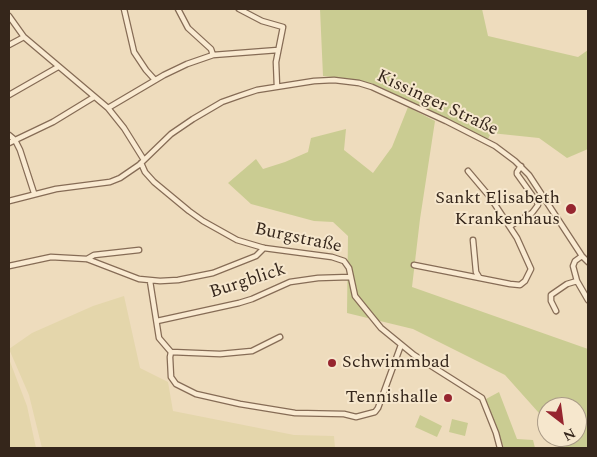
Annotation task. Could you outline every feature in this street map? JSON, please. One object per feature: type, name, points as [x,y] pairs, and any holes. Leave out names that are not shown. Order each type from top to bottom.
[{"type":"street","points":[[124,9],[134,52],[155,80]]},
{"type":"street","points":[[178,9],[188,28],[211,49],[213,55]]},
{"type":"street","points":[[240,9],[262,21],[282,27],[278,50],[276,87]]},
{"type":"street","name":"Burgstraße","points":[[9,16],[24,37],[108,108],[124,128],[142,162],[145,172],[154,182],[203,221],[237,240],[264,248],[340,258],[346,264],[355,296],[372,320],[414,355],[482,398],[500,448]]},
{"type":"street","points":[[9,45],[24,37]]},
{"type":"street","points":[[108,108],[155,80],[188,64],[213,55],[278,50]]},
{"type":"street","points":[[9,95],[58,67]]},
{"type":"street","name":"Kissinger Straße","points":[[9,201],[56,189],[110,182],[129,173],[172,134],[214,107],[257,90],[326,80],[359,83],[446,120],[495,146],[521,166],[540,190],[582,256],[588,262]]},
{"type":"street","points":[[9,143],[52,122],[94,97]]},
{"type":"street","points":[[9,135],[15,140],[20,150],[34,194]]},
{"type":"street","points":[[510,226],[532,213],[538,205],[517,174],[521,166]]},
{"type":"street","points":[[414,265],[520,285],[525,281],[531,269],[510,226],[490,197],[468,171]]},
{"type":"street","points":[[473,240],[476,272],[479,277]]},
{"type":"street","points":[[9,266],[51,257],[87,259],[130,276],[150,281],[178,280],[213,273],[256,256],[264,248]]},
{"type":"street","points":[[87,259],[94,255],[140,250]]},
{"type":"street","points":[[582,256],[575,261],[573,266],[588,300]]},
{"type":"street","name":"Burgblick","points":[[157,321],[246,301],[290,282],[318,278],[350,277]]},
{"type":"street","points":[[150,281],[159,338],[171,352],[220,354],[252,351],[280,337]]},
{"type":"street","points":[[556,311],[551,301],[552,295],[567,284],[578,281]]},
{"type":"street","points":[[171,352],[171,377],[176,384],[196,394],[295,414],[344,414],[356,417],[375,412],[378,408],[401,345]]},
{"type":"shaded area","points":[[124,296],[140,368],[168,382],[173,411],[294,435],[334,436],[335,448],[42,448],[29,395],[9,349],[32,333],[93,306]]},
{"type":"shaded area","points":[[9,359],[27,406],[36,448],[9,448]]},
{"type":"green space","points":[[320,9],[482,9],[488,36],[578,57],[588,50],[588,149],[567,158],[539,138],[491,133],[488,139],[374,84],[323,76]]},
{"type":"green space","points":[[408,107],[435,121],[412,287],[588,349],[588,448],[560,447],[587,447],[587,397],[537,397],[537,411],[505,375],[413,329],[347,313],[348,236],[333,222],[314,221],[251,204],[228,183],[256,159],[263,169],[285,162],[308,152],[311,138],[346,129],[344,150],[373,173],[392,147]]},
{"type":"green space","points":[[499,392],[517,439],[533,440],[535,448],[504,448],[486,399]]},
{"type":"green space","points":[[420,415],[442,426],[437,437],[415,427]]},
{"type":"green space","points":[[452,419],[468,423],[465,436],[449,432]]},
{"type":"place","name":"Sankt Elisabeth Krankenhaus","points":[[571,209]]},
{"type":"place","name":"Schwimmbad","points":[[332,363]]},
{"type":"place","name":"Tennishalle","points":[[448,398]]}]
